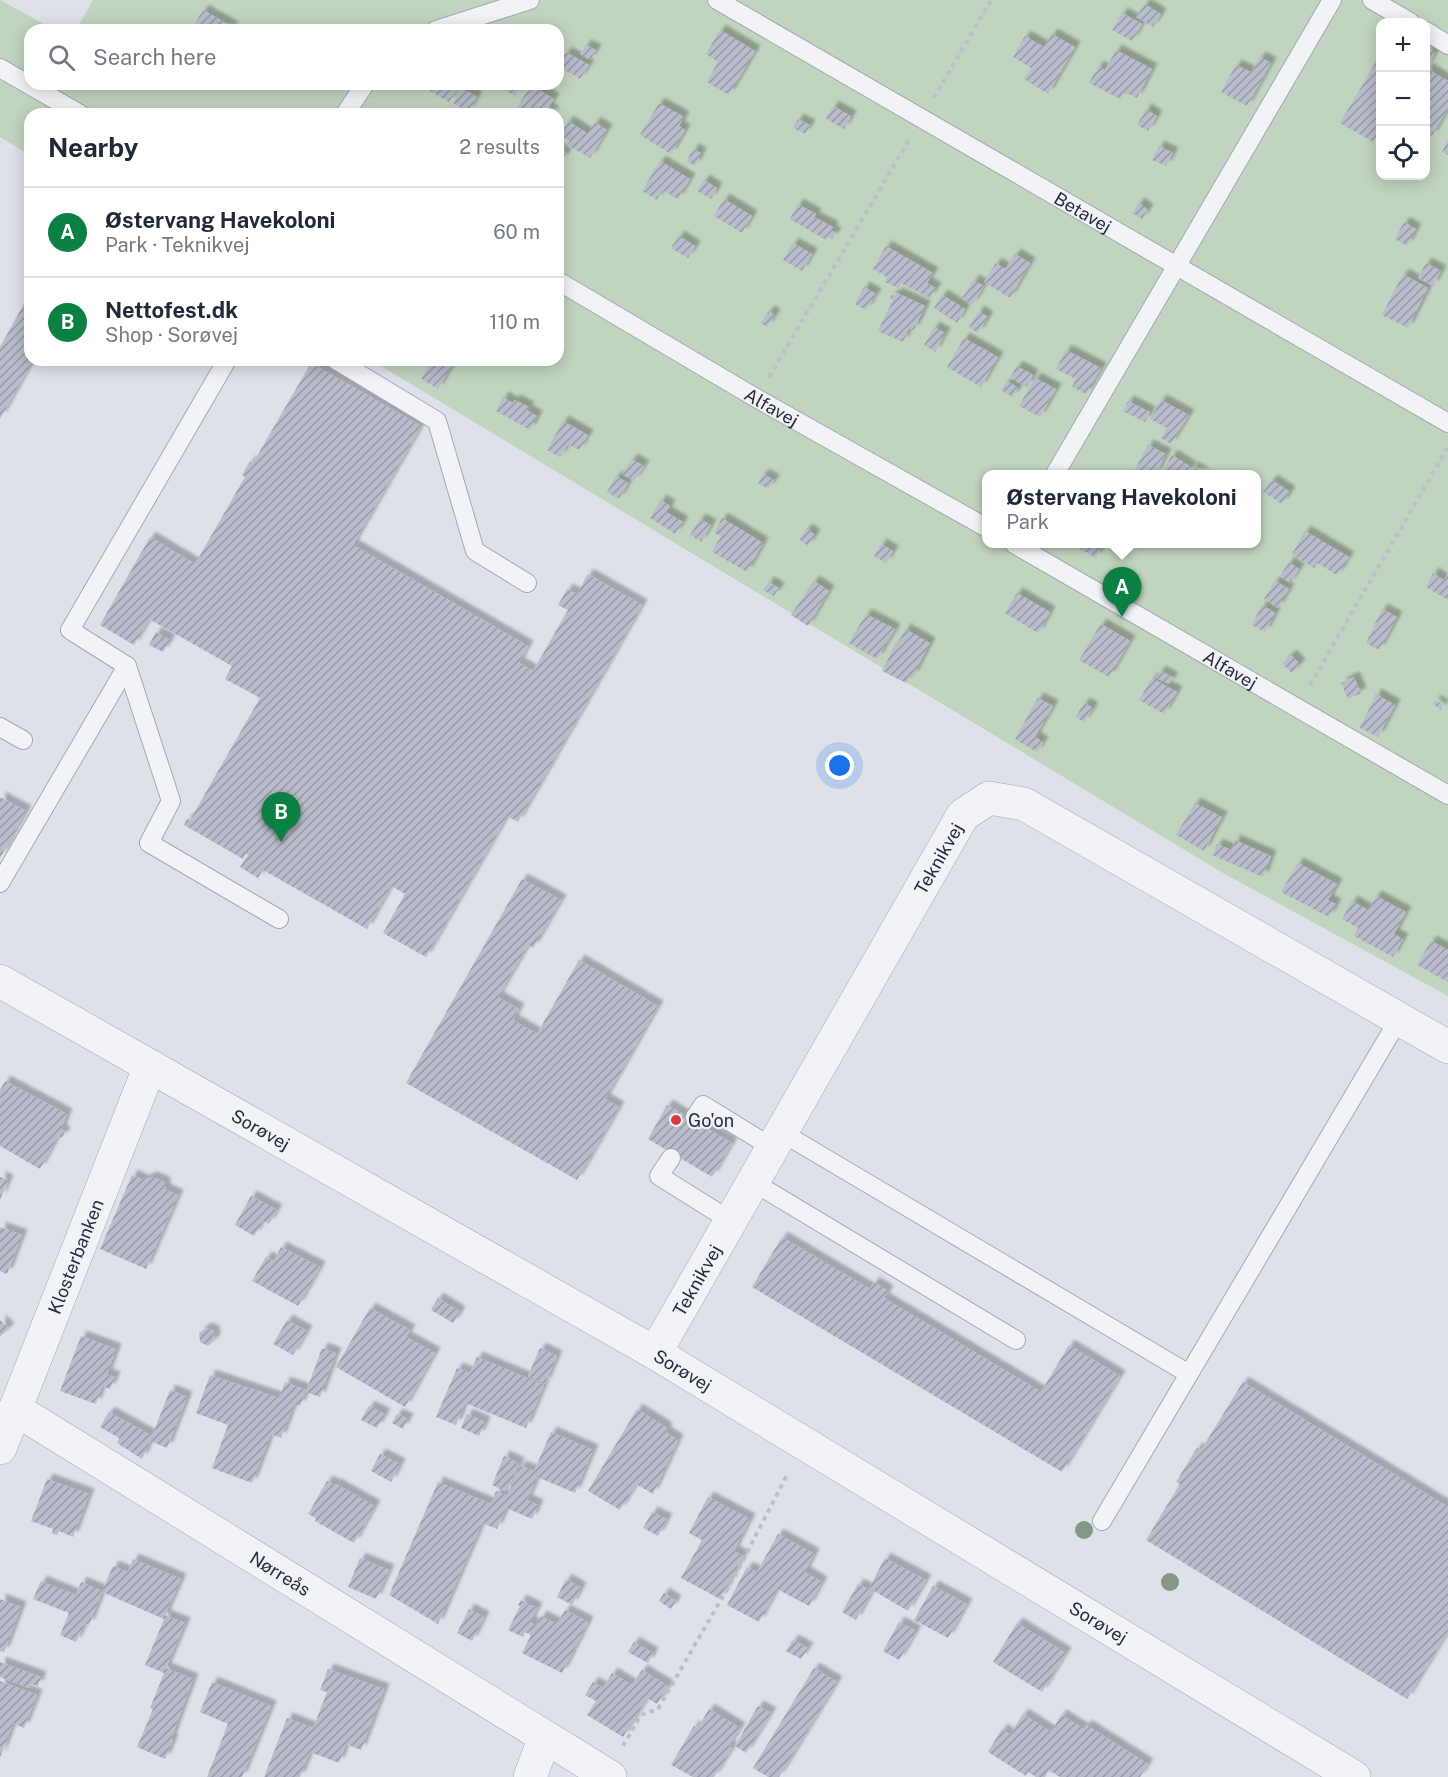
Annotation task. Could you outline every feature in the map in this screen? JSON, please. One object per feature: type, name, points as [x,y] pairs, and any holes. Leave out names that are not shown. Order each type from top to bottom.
[{"type":"street","name":"Teknikvej","points":[[655,1353],[963,815],[989,798],[1024,804],[1448,1047]]},
{"type":"street","name":"Sorøvej","points":[[0,981],[655,1353],[1354,1777]]},
{"type":"street","name":"Klosterbanken","points":[[0,1448],[150,1066]]},
{"type":"street","name":"Nørreås","points":[[15,1409],[608,1776]]},
{"type":"street","points":[[530,1777],[545,1737]]},
{"type":"lane","points":[[455,24],[530,0]]},
{"type":"lane","name":"Betavej","points":[[717,0],[1448,423]]},
{"type":"lane","points":[[1056,470],[1332,0]]},
{"type":"lane","points":[[1372,0],[1403,18]]},
{"type":"lane","points":[[1430,34],[1448,45]]},
{"type":"lane","points":[[0,68],[24,82]]},
{"type":"lane","points":[[38,90],[70,108]]},
{"type":"lane","points":[[349,108],[361,90]]},
{"type":"lane","name":"Alfavej","points":[[564,285],[756,398],[982,525]]},
{"type":"lane","points":[[224,366],[70,630],[127,666],[171,801],[149,843],[279,919]]},
{"type":"lane","points":[[346,366],[437,421],[475,551],[527,583]]},
{"type":"lane","name":"Alfavej","points":[[1021,548],[1448,795]]},
{"type":"lane","points":[[0,883],[127,666]]},
{"type":"lane","points":[[0,728],[23,740]]},
{"type":"lane","points":[[1102,1521],[1399,1019]]},
{"type":"lane","points":[[695,1117],[703,1105],[777,1140],[1189,1374]]},
{"type":"lane","points":[[671,1158],[659,1176],[731,1221]]},
{"type":"lane","points":[[753,1182],[1016,1340]]},
{"type":"path","points":[[756,398],[991,0]]},
{"type":"path","points":[[1297,707],[1448,446]]},
{"type":"path","points":[[608,1776],[641,1715],[658,1709],[738,1570],[803,1443]]},
{"type":"green space","points":[[0,0],[44,24],[24,24],[24,90],[564,90],[564,24],[79,24],[93,0],[1448,0],[1448,996],[1223,873],[381,366],[564,366],[564,108],[24,108],[24,151],[0,137]]},
{"type":"building","points":[[1145,4],[1161,14],[1153,27],[1136,17]]},
{"type":"building","points":[[203,10],[228,24],[195,24]]},
{"type":"building","points":[[1122,13],[1142,24],[1132,41],[1112,30]]},
{"type":"building","points":[[720,30],[755,51],[729,95],[707,82],[718,62],[706,54]]},
{"type":"building","points":[[1052,34],[1075,47],[1048,94],[1024,79],[1031,68],[1013,57],[1025,36],[1044,47]]},
{"type":"building","points":[[586,45],[596,50],[590,60],[580,54]]},
{"type":"building","points":[[1116,50],[1152,69],[1137,98],[1124,92],[1120,99],[1089,83],[1098,66],[1105,70]]},
{"type":"building","points":[[1430,50],[1435,53],[1430,61]]},
{"type":"building","points":[[566,52],[589,65],[580,79],[564,69]]},
{"type":"building","points":[[1260,57],[1271,63],[1247,106],[1221,92],[1236,65],[1251,72]]},
{"type":"building","points":[[1376,62],[1376,136],[1373,142],[1340,123]]},
{"type":"building","points":[[1430,70],[1448,81],[1448,108],[1432,136],[1430,135]]},
{"type":"building","points":[[428,90],[456,90],[449,102]]},
{"type":"building","points":[[461,90],[477,97],[470,108],[461,108],[453,103]]},
{"type":"building","points":[[505,90],[519,90],[515,96]]},
{"type":"building","points":[[528,90],[539,90],[554,99],[548,108],[517,108]]},
{"type":"building","points":[[659,103],[684,117],[679,126],[685,130],[671,154],[640,135]]},
{"type":"building","points":[[833,106],[851,116],[844,129],[826,119]]},
{"type":"building","points":[[1146,109],[1157,116],[1148,131],[1137,125]]},
{"type":"building","points":[[798,119],[810,125],[805,134],[793,128]]},
{"type":"building","points":[[568,121],[588,134],[595,122],[607,130],[590,158],[567,145],[570,141],[564,137],[564,128]]},
{"type":"building","points":[[1448,139],[1448,155],[1442,152]]},
{"type":"building","points":[[1159,146],[1173,153],[1166,166],[1152,160]]},
{"type":"building","points":[[693,149],[701,153],[695,166],[687,161]]},
{"type":"building","points":[[660,161],[690,179],[678,199],[662,190],[657,200],[642,191]]},
{"type":"building","points":[[704,180],[717,188],[711,199],[697,191]]},
{"type":"building","points":[[724,199],[752,216],[742,233],[714,216]]},
{"type":"building","points":[[1139,203],[1148,210],[1142,219],[1132,213]]},
{"type":"building","points":[[798,204],[816,214],[814,217],[833,227],[831,231],[836,233],[832,239],[828,237],[826,240],[790,219]]},
{"type":"building","points":[[1404,222],[1416,229],[1407,246],[1395,239]]},
{"type":"building","points":[[679,236],[695,246],[688,258],[671,248]]},
{"type":"building","points":[[793,243],[812,254],[802,271],[783,260]]},
{"type":"building","points":[[886,246],[933,273],[927,283],[936,288],[930,298],[901,283],[898,288],[885,282],[887,277],[873,269]]},
{"type":"building","points":[[1015,254],[1030,263],[1010,298],[984,282],[996,263],[1005,269]]},
{"type":"building","points":[[1426,263],[1441,271],[1433,286],[1418,278]]},
{"type":"building","points":[[1403,274],[1428,288],[1408,328],[1382,315]]},
{"type":"building","points":[[974,280],[984,286],[972,305],[962,298]]},
{"type":"building","points":[[864,287],[876,294],[866,310],[855,304]]},
{"type":"building","points":[[897,293],[925,306],[914,330],[909,328],[903,342],[878,331],[893,300],[890,298]]},
{"type":"building","points":[[942,295],[965,309],[957,323],[934,308]]},
{"type":"building","points":[[24,304],[24,366],[30,366],[0,419],[0,347]]},
{"type":"building","points":[[769,311],[775,315],[767,327],[761,323]]},
{"type":"building","points":[[979,311],[988,317],[978,333],[969,327]]},
{"type":"building","points":[[934,327],[945,333],[935,352],[924,345]]},
{"type":"building","points":[[964,338],[998,357],[981,387],[947,367]]},
{"type":"building","points":[[1066,350],[1101,368],[1086,394],[1072,387],[1076,379],[1056,369]]},
{"type":"building","points":[[309,366],[316,366],[421,426],[353,545],[528,646],[519,663],[533,671],[568,610],[558,605],[567,589],[577,594],[588,574],[642,605],[518,822],[507,816],[426,957],[383,933],[405,894],[391,886],[367,929],[263,870],[258,878],[240,867],[248,855],[246,853],[243,859],[184,825],[187,819],[190,820],[260,698],[225,679],[232,666],[149,619],[134,645],[100,625],[150,537],[195,564],[245,477],[242,475],[250,461],[253,463]]},
{"type":"building","points":[[429,366],[451,366],[438,389],[421,379]]},
{"type":"building","points":[[1017,366],[1033,375],[1027,387],[1010,378]]},
{"type":"building","points":[[1035,378],[1056,389],[1040,417],[1019,406]]},
{"type":"building","points":[[1007,381],[1018,388],[1013,397],[1001,390]]},
{"type":"building","points":[[503,397],[513,403],[515,400],[529,407],[527,410],[537,416],[530,430],[496,411]]},
{"type":"building","points":[[1161,400],[1189,415],[1171,444],[1161,438],[1167,428],[1150,419]]},
{"type":"building","points":[[1128,401],[1150,412],[1145,422],[1123,411]]},
{"type":"building","points":[[563,421],[588,435],[579,450],[568,444],[560,457],[547,450]]},
{"type":"building","points":[[1148,445],[1166,454],[1158,470],[1135,470]]},
{"type":"building","points":[[1172,455],[1191,467],[1189,470],[1163,470]]},
{"type":"building","points":[[632,459],[644,466],[634,481],[622,474]]},
{"type":"building","points":[[763,474],[774,480],[768,489],[758,483]]},
{"type":"building","points":[[616,476],[628,483],[619,499],[607,492]]},
{"type":"building","points":[[1272,480],[1290,492],[1282,504],[1263,492]]},
{"type":"building","points":[[661,500],[670,506],[666,512],[683,522],[675,534],[650,518]]},
{"type":"building","points":[[722,518],[763,543],[747,572],[712,552],[721,536],[714,533]]},
{"type":"building","points":[[700,519],[711,525],[701,542],[690,535]]},
{"type":"building","points":[[807,529],[815,535],[808,546],[799,539]]},
{"type":"building","points":[[1305,531],[1349,557],[1337,575],[1317,563],[1314,568],[1292,554]]},
{"type":"building","points":[[881,544],[893,551],[886,563],[874,556]]},
{"type":"building","points":[[1079,548],[1101,548],[1096,558]]},
{"type":"building","points":[[1289,562],[1299,569],[1290,583],[1280,576]]},
{"type":"building","points":[[1448,572],[1448,600],[1426,587],[1433,573],[1444,580]]},
{"type":"building","points":[[814,581],[829,591],[808,626],[791,615]]},
{"type":"building","points":[[1275,581],[1289,589],[1278,608],[1264,599]]},
{"type":"building","points":[[769,582],[779,588],[774,596],[763,590]]},
{"type":"building","points":[[1017,593],[1050,612],[1038,633],[1005,613]]},
{"type":"building","points":[[1262,605],[1275,613],[1265,632],[1252,625]]},
{"type":"building","points":[[1382,609],[1397,617],[1379,650],[1366,643]]},
{"type":"building","points":[[866,614],[895,629],[877,659],[849,643]]},
{"type":"building","points":[[1101,624],[1130,641],[1109,677],[1079,660]]},
{"type":"building","points":[[905,629],[930,643],[913,676],[910,675],[906,683],[882,671]]},
{"type":"building","points":[[156,632],[170,640],[163,652],[149,645]]},
{"type":"building","points":[[1291,655],[1300,664],[1292,673],[1282,664]]},
{"type":"building","points":[[1160,671],[1173,678],[1169,684],[1156,678]]},
{"type":"building","points":[[1354,677],[1361,693],[1348,699],[1341,683]]},
{"type":"building","points":[[1152,678],[1177,692],[1164,714],[1139,700]]},
{"type":"building","points":[[1376,694],[1395,705],[1378,737],[1360,728]]},
{"type":"building","points":[[1038,698],[1053,706],[1035,737],[1043,742],[1037,752],[1015,739]]},
{"type":"building","points":[[1435,700],[1443,705],[1441,710],[1433,704]]},
{"type":"building","points":[[1084,703],[1093,708],[1084,722],[1076,717]]},
{"type":"building","points":[[0,797],[26,811],[0,858]]},
{"type":"building","points":[[1195,803],[1222,817],[1204,851],[1176,835]]},
{"type":"building","points":[[1235,840],[1271,856],[1263,877],[1212,855],[1217,844],[1231,850]]},
{"type":"building","points":[[1298,863],[1337,884],[1328,900],[1336,904],[1329,917],[1281,892]]},
{"type":"building","points":[[522,879],[561,900],[533,948],[528,945],[498,997],[519,1009],[513,1020],[537,1034],[579,960],[658,1006],[605,1099],[619,1107],[577,1180],[406,1083]]},
{"type":"building","points":[[1376,896],[1406,912],[1394,934],[1403,939],[1393,957],[1354,936],[1358,928],[1342,919],[1352,901],[1368,910]]},
{"type":"building","points":[[1431,941],[1448,950],[1448,982],[1417,965]]},
{"type":"building","points":[[5,1081],[67,1114],[61,1130],[65,1132],[62,1138],[58,1136],[40,1169],[0,1146],[0,1090]]},
{"type":"building","points":[[667,1105],[732,1143],[712,1177],[648,1139]]},
{"type":"building","points":[[132,1175],[145,1181],[152,1177],[164,1182],[166,1190],[178,1195],[146,1269],[100,1249]]},
{"type":"building","points":[[0,1177],[8,1180],[0,1200]]},
{"type":"building","points":[[251,1196],[277,1210],[269,1224],[263,1221],[254,1236],[235,1225]]},
{"type":"building","points":[[0,1227],[22,1235],[7,1274],[0,1271]]},
{"type":"building","points":[[782,1237],[870,1289],[874,1282],[888,1291],[884,1298],[1041,1392],[1069,1345],[1120,1376],[1062,1472],[752,1287]]},
{"type":"building","points":[[281,1247],[320,1267],[298,1306],[252,1281],[266,1257],[274,1261]]},
{"type":"building","points":[[438,1298],[460,1312],[453,1323],[431,1310]]},
{"type":"building","points":[[370,1308],[410,1330],[406,1337],[435,1353],[405,1407],[336,1367]]},
{"type":"building","points":[[0,1320],[9,1328],[0,1337]]},
{"type":"building","points":[[287,1320],[307,1331],[293,1355],[273,1344]]},
{"type":"building","points":[[206,1328],[214,1331],[215,1340],[208,1346],[200,1342],[199,1333]]},
{"type":"building","points":[[81,1336],[116,1349],[107,1374],[115,1377],[110,1389],[102,1386],[96,1404],[60,1391]]},
{"type":"building","points":[[322,1348],[336,1353],[320,1397],[306,1392]]},
{"type":"building","points":[[540,1348],[557,1356],[545,1384],[528,1376]]},
{"type":"building","points":[[477,1357],[544,1385],[526,1428],[465,1403],[456,1425],[436,1417],[457,1368],[470,1373]]},
{"type":"building","points":[[210,1375],[279,1398],[285,1382],[306,1390],[300,1406],[294,1404],[281,1438],[271,1434],[252,1483],[212,1468],[228,1425],[196,1413]]},
{"type":"building","points":[[1243,1382],[1448,1507],[1448,1631],[1407,1699],[1146,1540],[1180,1484],[1176,1482],[1197,1448],[1201,1450]]},
{"type":"building","points":[[170,1390],[187,1397],[167,1448],[150,1441],[142,1459],[117,1443],[119,1438],[100,1427],[109,1412],[152,1436]]},
{"type":"building","points":[[369,1406],[385,1414],[377,1428],[361,1420]]},
{"type":"building","points":[[637,1409],[667,1428],[665,1432],[678,1440],[653,1494],[636,1484],[620,1510],[588,1491]]},
{"type":"building","points":[[397,1414],[408,1419],[403,1429],[392,1423]]},
{"type":"building","points":[[467,1414],[485,1422],[479,1436],[461,1428]]},
{"type":"building","points":[[551,1432],[593,1450],[575,1493],[537,1477],[527,1500],[538,1505],[532,1519],[506,1508],[497,1529],[482,1523],[438,1624],[389,1595],[438,1482],[491,1504],[496,1491],[507,1496],[520,1466],[534,1471]]},
{"type":"building","points":[[380,1454],[400,1464],[391,1482],[371,1471]]},
{"type":"building","points":[[504,1456],[519,1463],[507,1492],[492,1485]]},
{"type":"building","points":[[47,1479],[89,1494],[73,1537],[59,1531],[57,1535],[52,1533],[53,1529],[31,1521]]},
{"type":"building","points":[[327,1481],[375,1506],[354,1543],[315,1521],[316,1518],[308,1514]]},
{"type":"building","points":[[708,1497],[750,1519],[734,1551],[743,1556],[720,1599],[681,1578],[702,1540],[689,1533]]},
{"type":"building","points":[[652,1512],[667,1519],[658,1536],[643,1528]]},
{"type":"building","points":[[778,1534],[814,1554],[805,1572],[822,1582],[809,1606],[777,1589],[759,1622],[727,1605],[747,1567],[757,1572]]},
{"type":"building","points":[[360,1558],[389,1570],[376,1599],[348,1587]]},
{"type":"building","points":[[885,1558],[926,1580],[908,1611],[869,1588]]},
{"type":"building","points":[[133,1559],[181,1579],[165,1615],[185,1623],[166,1668],[193,1679],[165,1759],[137,1747],[153,1709],[150,1708],[164,1673],[145,1665],[164,1619],[102,1592],[89,1625],[85,1623],[76,1642],[60,1635],[69,1613],[33,1599],[41,1581],[76,1595],[81,1582],[102,1591],[113,1566],[128,1572]]},
{"type":"building","points":[[566,1579],[581,1588],[572,1605],[557,1597]]},
{"type":"building","points":[[858,1584],[872,1591],[856,1620],[842,1612]]},
{"type":"building","points":[[933,1586],[967,1604],[948,1638],[914,1620]]},
{"type":"building","points":[[664,1593],[676,1601],[671,1609],[659,1601]]},
{"type":"building","points":[[0,1599],[21,1607],[4,1652],[0,1651]]},
{"type":"building","points":[[521,1600],[537,1608],[530,1622],[536,1625],[541,1616],[557,1624],[565,1610],[588,1622],[562,1673],[522,1653],[531,1635],[525,1632],[523,1637],[508,1630]]},
{"type":"building","points":[[469,1609],[484,1617],[472,1641],[457,1633]]},
{"type":"building","points":[[899,1622],[916,1631],[899,1660],[883,1651]]},
{"type":"building","points":[[1017,1623],[1066,1653],[1042,1692],[993,1662]]},
{"type":"building","points":[[793,1640],[808,1648],[801,1659],[786,1651]]},
{"type":"building","points":[[634,1642],[653,1653],[648,1663],[628,1652]]},
{"type":"building","points":[[0,1662],[41,1677],[38,1686],[31,1684],[29,1688],[0,1677]]},
{"type":"building","points":[[814,1668],[837,1682],[779,1777],[768,1777],[753,1768]]},
{"type":"building","points":[[328,1669],[384,1689],[361,1750],[346,1744],[339,1763],[310,1752],[300,1777],[264,1777],[287,1718],[313,1728],[327,1692],[320,1690]]},
{"type":"building","points":[[642,1670],[668,1686],[657,1704],[647,1698],[623,1737],[587,1715],[596,1701],[585,1695],[593,1682],[603,1688],[612,1673],[632,1685]]},
{"type":"building","points":[[0,1681],[37,1695],[24,1728],[13,1723],[0,1758]]},
{"type":"building","points":[[212,1682],[271,1706],[242,1777],[207,1777],[228,1724],[200,1712]]},
{"type":"building","points":[[758,1706],[771,1713],[746,1753],[735,1746]]},
{"type":"building","points":[[709,1709],[740,1728],[729,1746],[732,1748],[714,1777],[693,1777],[671,1765],[694,1726],[698,1728]]},
{"type":"building","points":[[1023,1714],[1051,1732],[1061,1715],[1084,1729],[1086,1725],[1148,1764],[1140,1777],[1060,1777],[1049,1770],[1045,1777],[1036,1777],[1028,1772],[1026,1776],[988,1752],[1002,1729],[1010,1735]]},
{"type":"place","name":"Østervang Havekoloni","points":[[1122,617]]},
{"type":"place","name":"Nettofest.dk","points":[[281,842]]},
{"type":"place","name":"Go'on","points":[[676,1120]]}]
